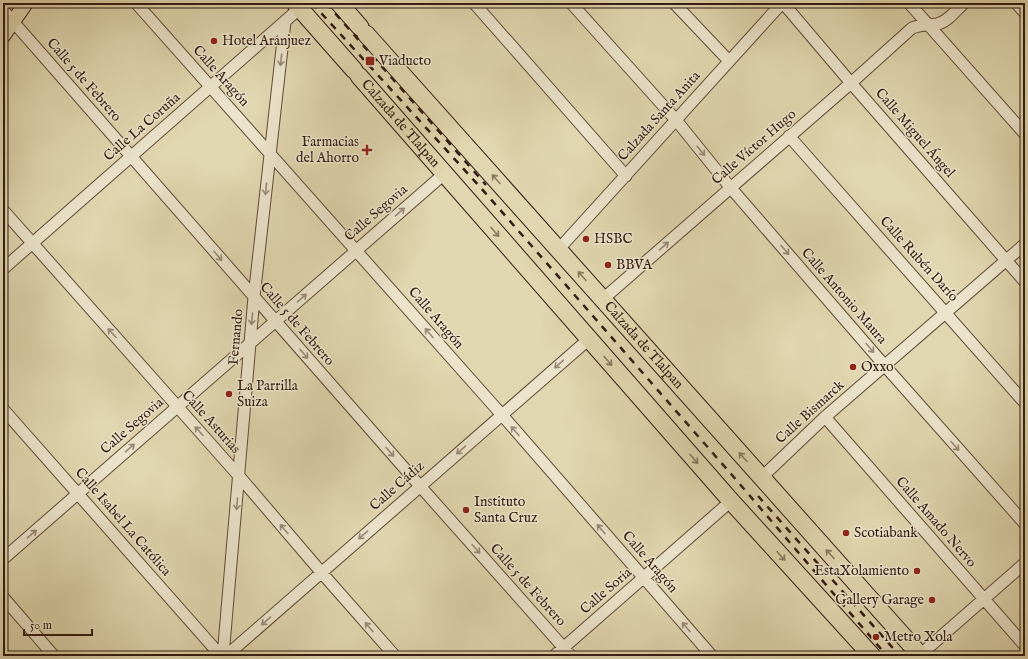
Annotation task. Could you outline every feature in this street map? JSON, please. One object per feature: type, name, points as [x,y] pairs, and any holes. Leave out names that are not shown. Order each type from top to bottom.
[{"type":"highway","name":"Calzada de Tlalpan","points":[[339,3],[921,656]]},
{"type":"highway","name":"Calzada de Tlalpan","points":[[297,6],[731,501],[872,656]]},
{"type":"main road","points":[[3,36],[26,3]]},
{"type":"street","name":"Calle Aragón","points":[[136,3],[502,415],[712,656]]},
{"type":"street","points":[[474,3],[626,176]]},
{"type":"street","name":"Calle Antonio Maura","points":[[571,3],[676,120],[730,187],[885,366],[1025,524]]},
{"type":"street","points":[[674,3],[729,61]]},
{"type":"street","name":"Calzada Santa Anita","points":[[558,250],[783,3]]},
{"type":"street","name":"Calle Miguel Ángel","points":[[783,3],[1025,282]]},
{"type":"street","points":[[910,3],[1025,134]]},
{"type":"street","name":"Calle Víctor Hugo","points":[[603,299],[912,28],[928,24],[937,24],[945,21],[964,3]]},
{"type":"street","points":[[1016,3],[1025,13]]},
{"type":"street","name":"Calle La Coruña","points":[[3,269],[285,22],[297,6]]},
{"type":"street","name":"Calle 5 de Febrero","points":[[3,10],[567,652]]},
{"type":"street","name":"Fernando","points":[[223,656],[254,297],[285,22]]},
{"type":"street","name":"Calle Rubén Darío","points":[[790,136],[1025,403]]},
{"type":"street","name":"Calle Segovia","points":[[3,559],[444,174]]},
{"type":"street","name":"Calle Asturias","points":[[3,210],[239,476],[395,656]]},
{"type":"street","name":"Calle Bismarck","points":[[762,478],[825,417],[1007,262],[1025,244]]},
{"type":"street","name":"Calle Cádiz","points":[[223,656],[588,339]]},
{"type":"street","name":"Calle Isabel La Católica","points":[[3,409],[223,656]]},
{"type":"street","name":"Calle Amado Nervo","points":[[825,417],[1025,646]]},
{"type":"street","name":"Calle Soria","points":[[554,656],[567,652],[644,578],[731,501]]},
{"type":"street","points":[[921,656],[1025,563]]},
{"type":"street","points":[[3,597],[54,656]]},
{"type":"railway","points":[[312,3],[481,188],[732,475],[887,656]]},
{"type":"railway","points":[[326,3],[486,185]]},
{"type":"railway","points":[[758,496],[900,656]]},
{"type":"place","name":"Hotel Aranjuez","points":[[214,41]]},
{"type":"place","name":"Viaducto","points":[[370,61]]},
{"type":"place","name":"Farmacias del Ahorro","points":[[367,150]]},
{"type":"place","name":"HSBC","points":[[586,239]]},
{"type":"place","name":"BBVA","points":[[608,265]]},
{"type":"place","name":"Oxxo","points":[[853,367]]},
{"type":"place","name":"La Parrilla Suiza","points":[[229,394]]},
{"type":"place","name":"Instituto Santa Cruz","points":[[466,510]]},
{"type":"place","name":"Scotiabank","points":[[846,533]]},
{"type":"place","name":"EstaXolamiento","points":[[917,571]]},
{"type":"place","name":"Gallery Garage","points":[[932,600]]},
{"type":"place","name":"Metro Xola","points":[[876,637]]}]
